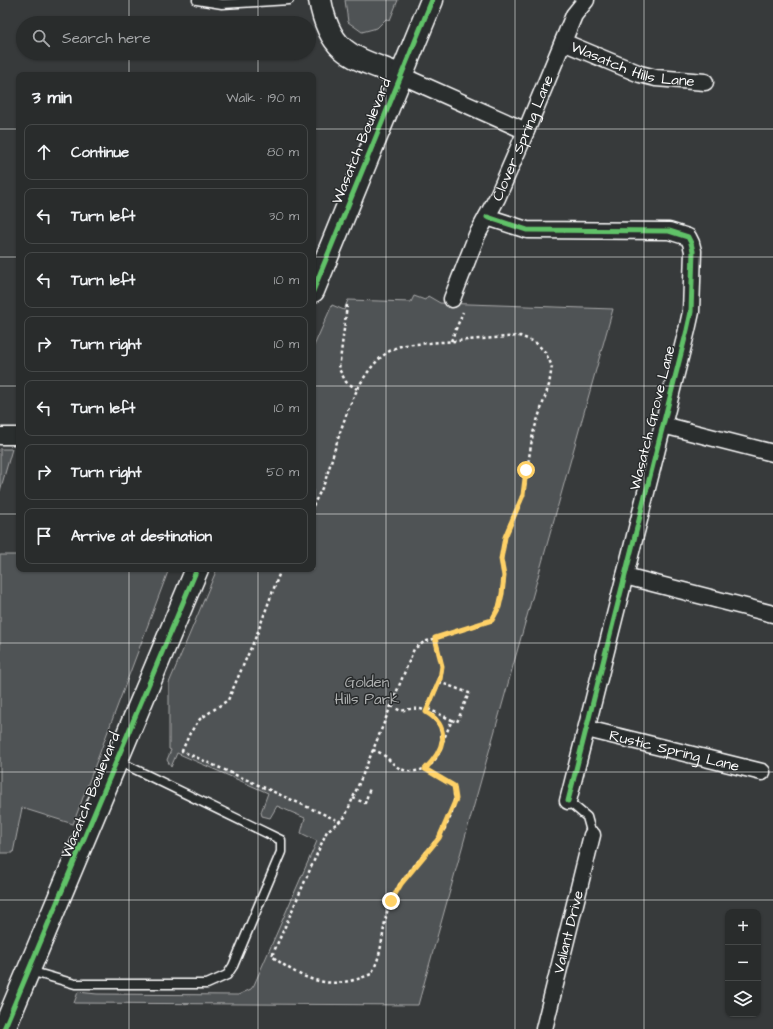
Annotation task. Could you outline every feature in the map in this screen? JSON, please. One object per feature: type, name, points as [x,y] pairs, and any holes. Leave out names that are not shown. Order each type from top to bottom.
[{"type":"main road","points":[[320,0],[322,13],[331,37],[343,50],[363,61],[400,75]]},
{"type":"main road","name":"Wasatch Boulevard","points":[[316,274],[319,257],[432,0]]},
{"type":"main road","name":"Wasatch Boulevard","points":[[4,1029],[196,572]]},
{"type":"street","name":"Clover Spring Lane","points":[[452,299],[477,235],[488,218],[574,15],[586,0]]},
{"type":"street","name":"Wasatch Hills Lane","points":[[563,42],[640,74],[656,78],[705,82]]},
{"type":"street","points":[[400,75],[526,131]]},
{"type":"street","name":"Wasatch Grove Lane","points":[[488,218],[528,230],[669,231],[688,237],[693,251],[691,312],[568,801]]},
{"type":"street","points":[[663,425],[773,453]]},
{"type":"street","points":[[0,436],[16,436]]},
{"type":"street","points":[[625,576],[773,614]]},
{"type":"street","name":"Rustic Spring Lane","points":[[587,729],[762,772]]},
{"type":"street","name":"Valiant Drive","points":[[544,1029],[592,835]]},
{"type":"lane","points":[[197,0],[222,4],[289,0]]},
{"type":"lane","points":[[29,971],[75,984],[207,984],[227,975],[244,943],[281,852],[281,840],[117,761]]},
{"type":"lane","name":"Wasatch Grove Lane","points":[[568,801],[587,817],[592,835]]},
{"type":"path","points":[[347,305],[339,369],[346,382],[357,389]]},
{"type":"path","points":[[451,341],[465,309]]},
{"type":"path","points":[[316,499],[325,479],[347,412],[357,389],[370,368],[386,354],[400,346],[520,336],[535,342],[546,352],[552,366],[549,385],[533,433],[523,495],[505,537],[501,559],[504,576],[499,607],[492,620],[424,642],[414,649],[345,816],[327,831],[272,956],[300,976],[318,982],[342,982],[371,974],[378,963],[391,901],[401,884],[439,838],[456,799],[454,786],[425,769]]},
{"type":"path","points":[[280,572],[257,634],[228,700],[200,719],[190,733],[182,751],[339,821]]},
{"type":"path","points":[[427,710],[439,682],[442,666],[435,638]]},
{"type":"path","points":[[391,706],[401,711],[410,708],[427,710],[457,722],[468,693],[439,682]]},
{"type":"path","points":[[427,710],[434,716],[442,728],[442,743]]},
{"type":"path","points":[[373,750],[383,753],[397,768],[410,771],[425,769],[437,757],[452,720]]},
{"type":"path","points":[[352,798],[364,803],[370,788]]},
{"type":"green space","points":[[345,0],[398,0],[390,20],[386,19],[377,28],[362,32],[348,22]]},
{"type":"green space","name":"Golden Hills Park","points":[[414,296],[425,300],[428,296],[440,303],[613,309],[418,1005],[74,1003],[78,992],[97,994],[238,995],[251,989],[254,985],[317,841],[301,833],[305,818],[277,806],[270,818],[262,816],[261,812],[268,793],[177,753],[171,767],[167,760],[171,750],[169,749],[169,683],[216,572],[316,572],[316,341],[332,305],[344,310],[348,300],[411,302]]},
{"type":"green space","points":[[0,449],[12,449],[0,491]]},
{"type":"green space","points":[[0,555],[16,555],[16,572],[168,572],[73,824],[22,808],[13,853],[0,853]]},
{"type":"cycle path","points":[[316,284],[432,0]]},
{"type":"cycle path","points":[[487,217],[527,230],[669,231],[688,237],[693,251],[691,312],[687,330],[568,801]]},
{"type":"cycle path","points":[[4,1029],[196,572]]},
{"type":"route","points":[[391,901],[401,884],[439,838],[449,819],[456,799],[454,786],[425,769],[437,757],[442,743],[442,728],[434,716],[426,712],[440,679],[442,666],[435,638],[492,620],[499,607],[502,594],[504,576],[501,559],[505,537],[523,495],[526,470]]}]
